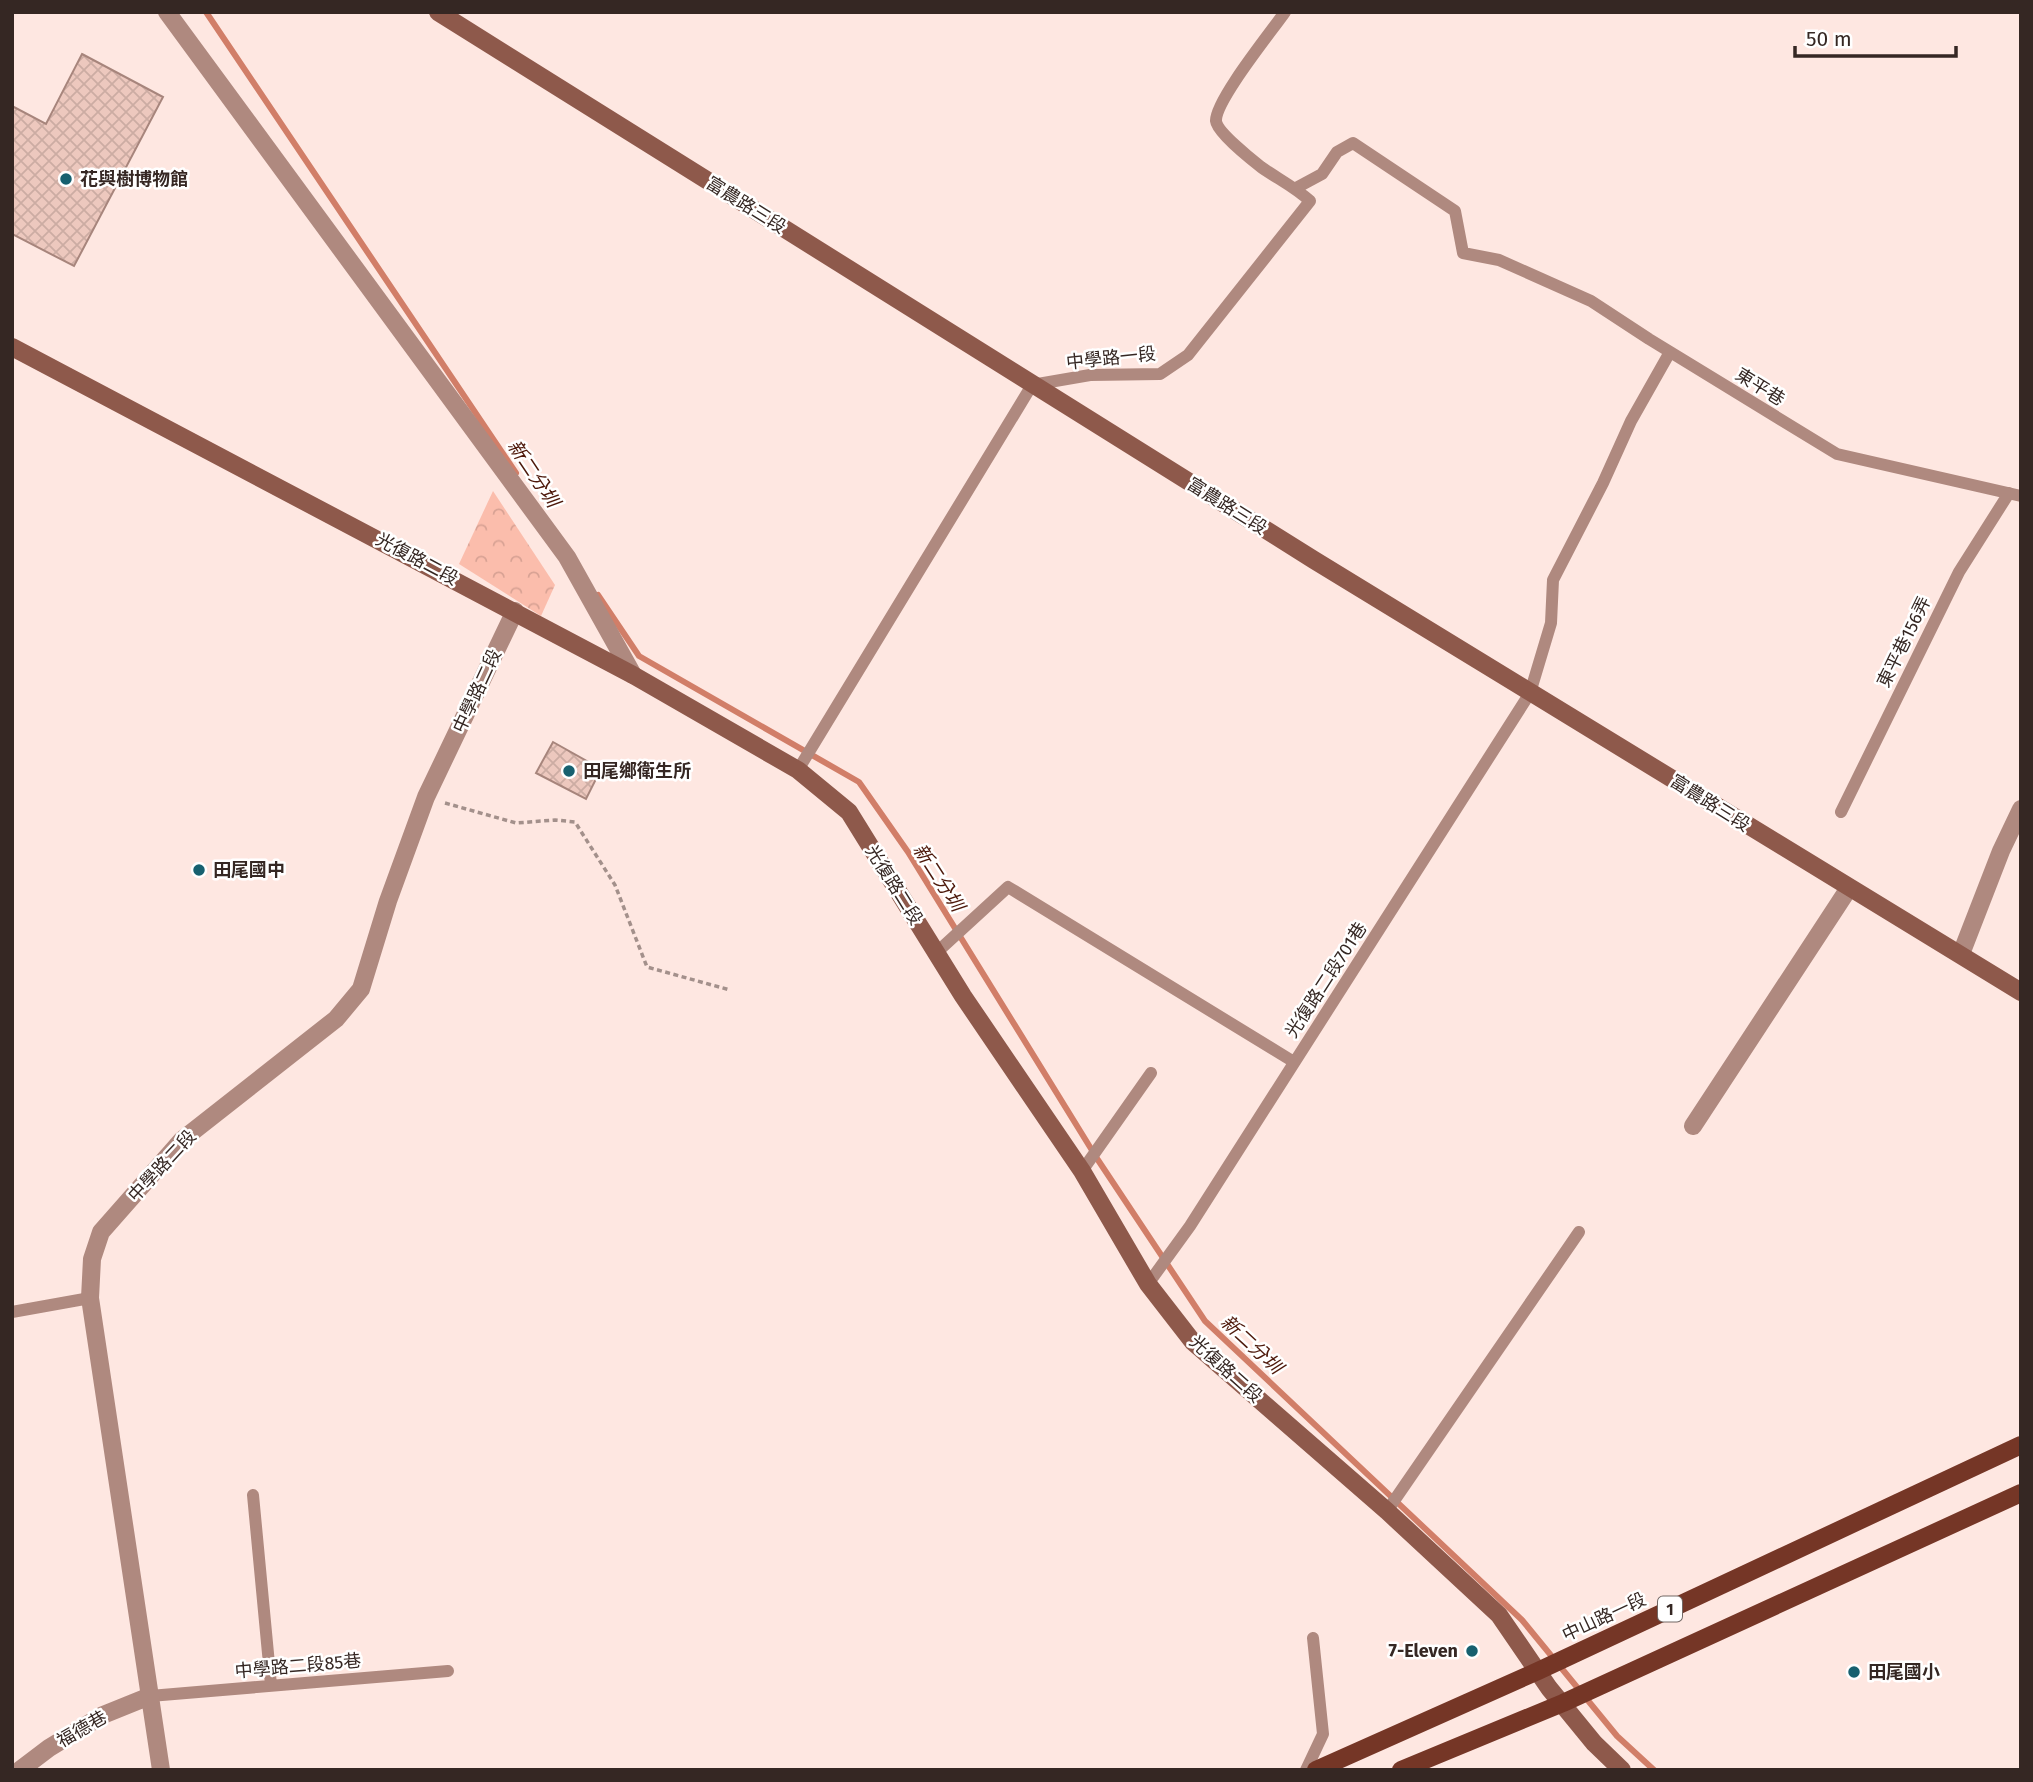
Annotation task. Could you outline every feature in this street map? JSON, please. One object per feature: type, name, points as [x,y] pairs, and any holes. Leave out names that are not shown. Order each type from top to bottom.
[{"type":"main road","name":"中山路一段","points":[[1317,1770],[1538,1671],[2021,1445]]},
{"type":"main road","name":"1","points":[[1401,1770],[1563,1703],[2021,1493]]},
{"type":"street","points":[[167,12],[568,557],[633,675]]},
{"type":"street","name":"富農路三段","points":[[438,12],[1032,385],[2021,992]]},
{"type":"street","name":"光復路二段","points":[[12,347],[633,675],[798,769],[849,812],[936,953],[1082,1171],[1148,1284],[1193,1342],[1387,1511],[1499,1615],[1549,1688],[1594,1743],[1622,1770]]},
{"type":"street","name":"中學路二段","points":[[161,1770],[90,1298],[92,1259],[101,1232],[182,1140],[336,1019],[361,989],[388,901],[426,797],[515,611]]},
{"type":"street","points":[[1961,954],[2001,851],[2021,809]]},
{"type":"street","points":[[1693,1126],[1849,888]]},
{"type":"street","name":"福德巷","points":[[20,1770],[49,1748],[103,1715],[150,1696]]},
{"type":"lane","points":[[1284,12],[1222,101],[1216,121],[1221,131],[1261,167],[1296,188]]},
{"type":"lane","name":"東平巷","points":[[1296,188],[1322,174],[1337,152],[1353,143],[1455,211],[1463,253],[1499,260],[1591,301],[1837,454],[2015,495]]},
{"type":"lane","name":"中學路一段","points":[[1032,385],[1090,375],[1160,374],[1188,355],[1310,201],[1296,188]]},
{"type":"lane","name":"光復路二段701巷","points":[[1148,1284],[1190,1226],[1530,693],[1551,623],[1553,580],[1603,484],[1631,421],[1670,352]]},
{"type":"lane","points":[[798,769],[1032,385]]},
{"type":"lane","name":"東平巷156弄","points":[[1841,812],[1959,572],[2015,495]]},
{"type":"lane","points":[[936,953],[1008,887],[1294,1062]]},
{"type":"lane","points":[[1082,1171],[1151,1073]]},
{"type":"lane","points":[[1387,1511],[1579,1232]]},
{"type":"lane","points":[[12,1312],[90,1298]]},
{"type":"lane","points":[[253,1495],[271,1685]]},
{"type":"lane","points":[[1306,1770],[1323,1734],[1313,1638]]},
{"type":"lane","name":"中學路二段85巷","points":[[150,1696],[449,1671]]},
{"type":"path","points":[[426,797],[516,823],[555,820],[575,822],[615,886],[647,967],[730,990]]},
{"type":"green space","points":[[493,491],[555,585],[541,616],[459,564]]},
{"type":"building","name":"花與樹博物館","points":[[82,54],[163,97],[74,266],[12,234],[12,106],[46,124]]},
{"type":"building","name":"田尾鄉衛生所","points":[[553,742],[601,769],[586,799],[536,773]]},
{"type":"waterway","name":"新二分圳","points":[[206,12],[516,473]]},
{"type":"waterway","name":"新二分圳","points":[[598,595],[639,656],[859,782],[908,852],[1098,1160],[1205,1321],[1522,1620],[1617,1736],[1654,1770]]},
{"type":"place","name":"花與樹博物館","points":[[66,179]]},
{"type":"place","name":"田尾鄉衛生所","points":[[569,771]]},
{"type":"place","name":"田尾國中","points":[[199,870]]},
{"type":"place","name":"7-Eleven","points":[[1472,1651]]},
{"type":"place","name":"田尾國小","points":[[1854,1672]]}]
